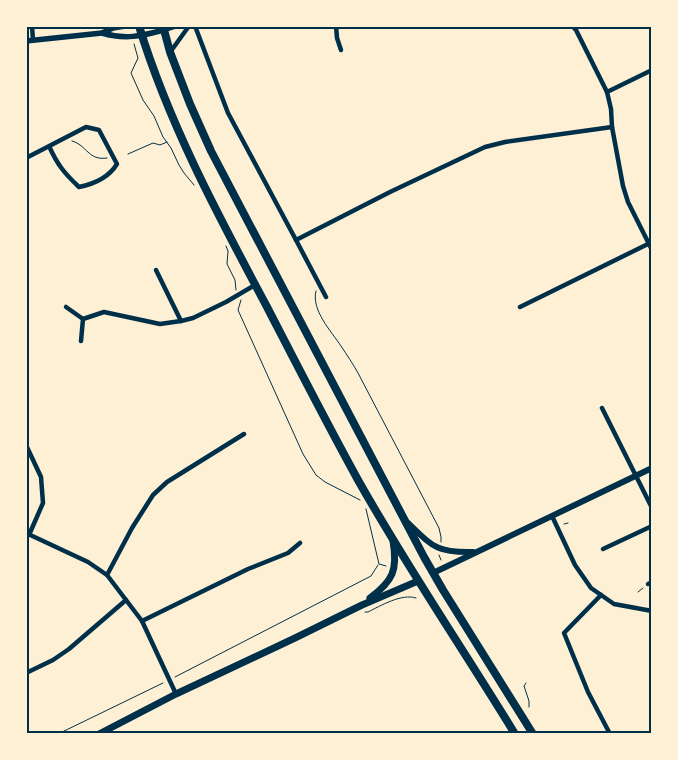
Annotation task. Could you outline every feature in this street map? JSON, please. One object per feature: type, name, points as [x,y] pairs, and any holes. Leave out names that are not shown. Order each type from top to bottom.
[{"type":"highway","points":[[139,26],[156,77],[179,133],[255,285],[358,479],[418,581],[515,734]]},
{"type":"highway","points":[[164,28],[170,52],[211,151],[433,573],[533,734]]},
{"type":"highway","points":[[418,581],[433,573]]},
{"type":"main road","points":[[433,573],[652,468]]},
{"type":"main road","points":[[404,520],[431,544],[440,549],[460,553],[477,552]]},
{"type":"main road","points":[[362,605],[385,586],[393,574],[395,554],[392,537]]},
{"type":"main road","points":[[99,734],[176,694],[362,605],[418,581]]},
{"type":"street","points":[[32,26],[30,40],[102,33],[113,27],[125,26]]},
{"type":"street","points":[[102,33],[110,36],[132,38],[177,26]]},
{"type":"street","points":[[170,52],[189,26]]},
{"type":"street","points":[[195,26],[228,113],[326,297]]},
{"type":"street","points":[[336,26],[341,50]]},
{"type":"street","points":[[572,26],[576,30],[607,92],[623,186],[628,202],[652,250]]},
{"type":"street","points":[[607,92],[652,70]]},
{"type":"street","points":[[26,158],[49,146],[86,127],[99,130],[116,164],[112,172],[90,185],[79,186],[65,174],[55,160],[49,146]]},
{"type":"street","points":[[296,240],[485,146],[612,127]]},
{"type":"street","points":[[520,307],[648,244]]},
{"type":"street","points":[[156,270],[181,321]]},
{"type":"street","points":[[83,319],[104,312],[160,324],[181,321],[193,318],[255,285]]},
{"type":"street","points":[[66,307],[83,319]]},
{"type":"street","points":[[81,342],[83,319]]},
{"type":"street","points":[[602,408],[652,508]]},
{"type":"street","points":[[106,575],[153,495],[167,482],[244,434]]},
{"type":"street","points":[[26,445],[41,476],[43,503],[28,534],[88,562],[106,575],[142,621],[176,694]]},
{"type":"street","points":[[552,516],[575,565],[591,588],[614,604],[652,611]]},
{"type":"street","points":[[603,549],[652,526]]},
{"type":"street","points":[[142,621],[248,569],[288,553],[300,543]]},
{"type":"street","points":[[601,595],[564,633],[588,692],[610,734]]},
{"type":"street","points":[[26,673],[53,660],[69,649],[126,600]]},
{"type":"path","points":[[132,38],[138,58],[131,73],[132,77],[143,100],[154,116],[163,137],[184,173],[196,187]]},
{"type":"path","points":[[70,141],[80,144],[88,153],[95,157],[104,159],[110,156]]},
{"type":"path","points":[[128,154],[153,143],[160,145],[167,141]]},
{"type":"path","points":[[225,245],[228,251],[227,264],[235,280],[236,290],[241,300],[238,310],[304,454],[316,475],[362,502]]},
{"type":"path","points":[[321,288],[316,290],[317,306],[323,319],[358,373],[438,528],[442,537],[438,554],[441,560]]},
{"type":"path","points":[[58,734],[170,680],[371,576],[379,564],[365,507]]},
{"type":"path","points":[[564,524],[568,523]]},
{"type":"path","points":[[379,564],[394,569]]},
{"type":"path","points":[[350,611],[368,612],[394,600],[410,596],[416,598]]},
{"type":"path","points":[[526,683],[524,686],[529,700],[529,707]]}]
